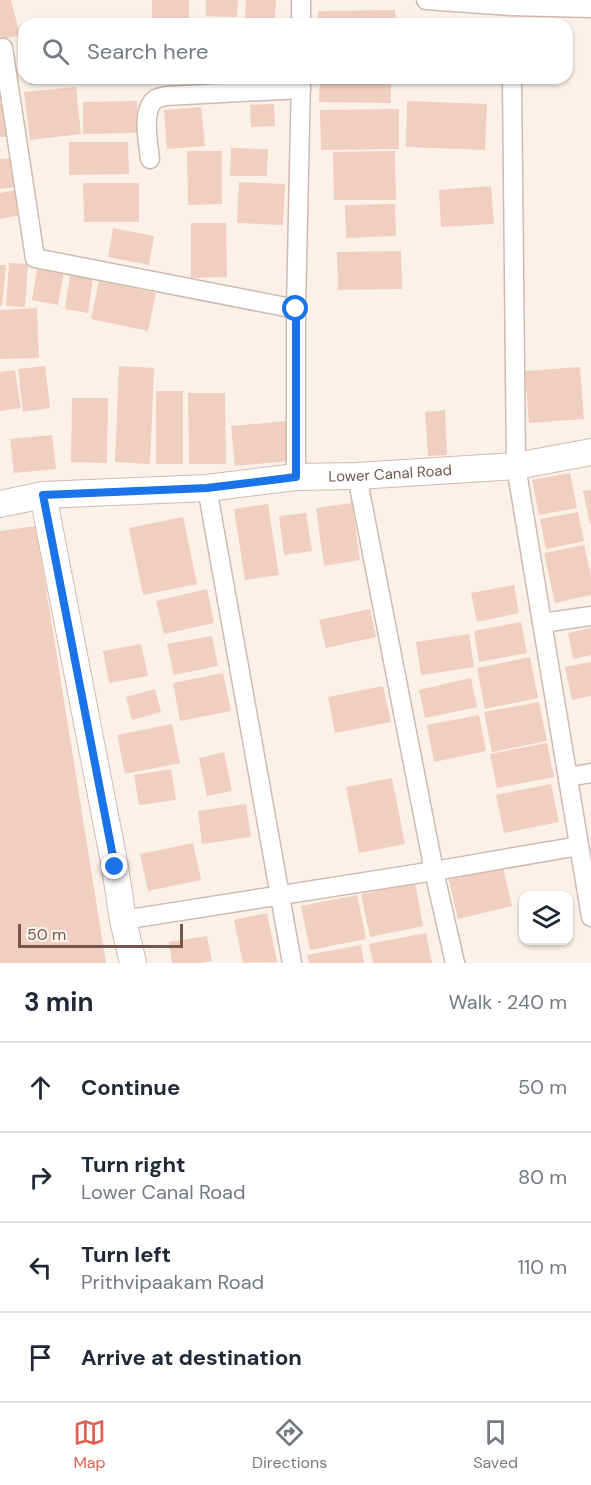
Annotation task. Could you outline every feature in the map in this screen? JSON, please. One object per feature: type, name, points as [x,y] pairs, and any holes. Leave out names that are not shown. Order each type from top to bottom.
[{"type":"street","points":[[301,18],[302,0]]},
{"type":"street","points":[[426,0],[591,8]]},
{"type":"street","points":[[3,48],[35,258],[296,309]]},
{"type":"street","points":[[150,159],[146,115],[155,99],[166,96],[301,84],[296,309],[296,477]]},
{"type":"street","points":[[512,84],[516,466],[591,914]]},
{"type":"street","name":"Lower Canal Road","points":[[0,504],[43,495],[207,488],[296,477],[357,476],[516,466],[591,452]]},
{"type":"street","points":[[357,476],[434,871],[455,963]]},
{"type":"street","points":[[207,488],[292,963]]},
{"type":"street","points":[[43,495],[133,963]]},
{"type":"street","points":[[542,623],[591,615]]},
{"type":"street","points":[[568,777],[591,773]]},
{"type":"street","points":[[123,920],[579,846]]},
{"type":"building","points":[[0,0],[11,0],[18,36],[0,40]]},
{"type":"building","points":[[152,0],[189,0],[189,18],[152,18]]},
{"type":"building","points":[[206,0],[238,0],[237,17],[206,16]]},
{"type":"building","points":[[246,0],[276,0],[275,18],[245,18]]},
{"type":"building","points":[[395,10],[396,18],[318,18],[318,11]]},
{"type":"building","points":[[320,84],[391,84],[391,103],[319,102]]},
{"type":"building","points":[[76,87],[81,134],[30,140],[24,92]]},
{"type":"building","points":[[137,101],[137,133],[83,134],[83,102]]},
{"type":"building","points":[[407,101],[487,104],[485,150],[406,147]]},
{"type":"building","points":[[0,104],[6,104],[9,137],[0,137]]},
{"type":"building","points":[[274,104],[275,126],[251,127],[250,105]]},
{"type":"building","points":[[201,107],[205,146],[167,149],[164,110]]},
{"type":"building","points":[[399,109],[399,149],[321,150],[320,110]]},
{"type":"building","points":[[69,142],[128,142],[129,174],[69,175]]},
{"type":"building","points":[[231,148],[268,149],[267,176],[230,176]]},
{"type":"building","points":[[187,151],[222,151],[222,204],[188,205]]},
{"type":"building","points":[[395,151],[396,200],[334,200],[333,152]]},
{"type":"building","points":[[13,158],[17,187],[0,189],[0,159]]},
{"type":"building","points":[[239,182],[285,184],[283,225],[237,223]]},
{"type":"building","points":[[83,183],[139,183],[139,222],[84,222]]},
{"type":"building","points":[[491,186],[494,224],[441,227],[439,190]]},
{"type":"building","points":[[16,190],[21,215],[0,219],[0,193]]},
{"type":"building","points":[[395,204],[396,236],[346,238],[345,205]]},
{"type":"building","points":[[191,223],[226,223],[227,277],[191,278]]},
{"type":"building","points":[[113,228],[154,236],[149,265],[108,257]]},
{"type":"building","points":[[401,251],[402,289],[338,290],[337,252]]},
{"type":"building","points":[[9,263],[28,264],[25,307],[6,306]]},
{"type":"building","points":[[38,263],[65,267],[58,305],[32,300]]},
{"type":"building","points":[[0,265],[6,265],[2,306],[0,306]]},
{"type":"building","points":[[70,275],[93,279],[88,313],[65,309]]},
{"type":"building","points":[[99,281],[156,293],[148,331],[91,319]]},
{"type":"building","points":[[37,308],[39,358],[0,359],[0,310]]},
{"type":"building","points":[[45,366],[50,408],[23,412],[18,369]]},
{"type":"building","points":[[119,366],[154,368],[150,464],[115,462]]},
{"type":"building","points":[[580,367],[584,419],[529,423],[525,371]]},
{"type":"building","points":[[15,370],[21,408],[0,411],[0,372]]},
{"type":"building","points":[[156,391],[183,391],[183,464],[156,464]]},
{"type":"building","points":[[188,393],[225,393],[226,464],[189,464]]},
{"type":"building","points":[[72,398],[108,398],[107,463],[71,462]]},
{"type":"building","points":[[445,410],[447,455],[428,456],[425,412]]},
{"type":"building","points":[[286,421],[290,461],[235,466],[231,426]]},
{"type":"building","points":[[52,435],[56,469],[14,473],[10,439]]},
{"type":"building","points":[[570,473],[577,508],[539,515],[532,480]]},
{"type":"building","points":[[591,490],[591,524],[590,524],[583,491]]},
{"type":"building","points":[[352,503],[360,560],[324,566],[316,508]]},
{"type":"building","points":[[268,504],[279,575],[245,580],[234,509]]},
{"type":"building","points":[[578,512],[584,541],[546,549],[540,519]]},
{"type":"building","points":[[306,513],[312,551],[284,555],[279,516]]},
{"type":"building","points":[[183,517],[197,584],[143,595],[129,528]]},
{"type":"building","points":[[36,526],[106,963],[0,963],[0,531]]},
{"type":"building","points":[[584,545],[591,577],[591,595],[555,603],[544,553]]},
{"type":"building","points":[[514,585],[519,613],[477,622],[471,593]]},
{"type":"building","points":[[207,589],[214,623],[164,634],[156,601]]},
{"type":"building","points":[[370,609],[376,637],[326,648],[319,620]]},
{"type":"building","points":[[521,622],[527,653],[479,662],[474,631]]},
{"type":"building","points":[[591,628],[591,655],[573,659],[568,633]]},
{"type":"building","points":[[469,634],[474,667],[421,675],[416,642]]},
{"type":"building","points":[[212,636],[218,666],[174,675],[167,644]]},
{"type":"building","points":[[141,644],[148,676],[109,683],[103,651]]},
{"type":"building","points":[[530,657],[538,698],[485,709],[477,668]]},
{"type":"building","points":[[591,662],[591,696],[572,700],[565,667]]},
{"type":"building","points":[[223,673],[231,711],[180,721],[173,683]]},
{"type":"building","points":[[471,678],[477,707],[425,718],[419,690]]},
{"type":"building","points":[[383,686],[391,722],[335,733],[328,697]]},
{"type":"building","points":[[155,689],[161,712],[132,720],[126,697]]},
{"type":"building","points":[[539,702],[547,741],[492,752],[484,712]]},
{"type":"building","points":[[479,715],[486,751],[434,762],[427,725]]},
{"type":"building","points":[[172,724],[180,763],[125,774],[117,735]]},
{"type":"building","points":[[547,743],[554,777],[497,788],[490,754]]},
{"type":"building","points":[[224,752],[232,791],[207,796],[199,758]]},
{"type":"building","points":[[171,769],[176,800],[139,805],[134,775]]},
{"type":"building","points":[[392,778],[405,844],[359,853],[346,787]]},
{"type":"building","points":[[551,784],[559,822],[504,833],[496,795]]},
{"type":"building","points":[[246,804],[251,837],[202,844],[198,811]]},
{"type":"building","points":[[193,843],[201,880],[148,891],[140,854]]},
{"type":"building","points":[[502,864],[512,906],[458,919],[448,877]]},
{"type":"building","points":[[415,883],[423,926],[370,937],[361,894]]},
{"type":"building","points":[[357,895],[366,939],[310,950],[301,906]]},
{"type":"building","points":[[267,913],[277,962],[243,963],[234,920]]},
{"type":"building","points":[[426,933],[432,963],[373,963],[369,944]]},
{"type":"building","points":[[207,936],[212,961],[172,963],[169,942]]},
{"type":"building","points":[[361,945],[364,963],[309,963],[307,955]]},
{"type":"route","points":[[115,867],[43,495],[207,488],[296,477],[296,309]]}]
